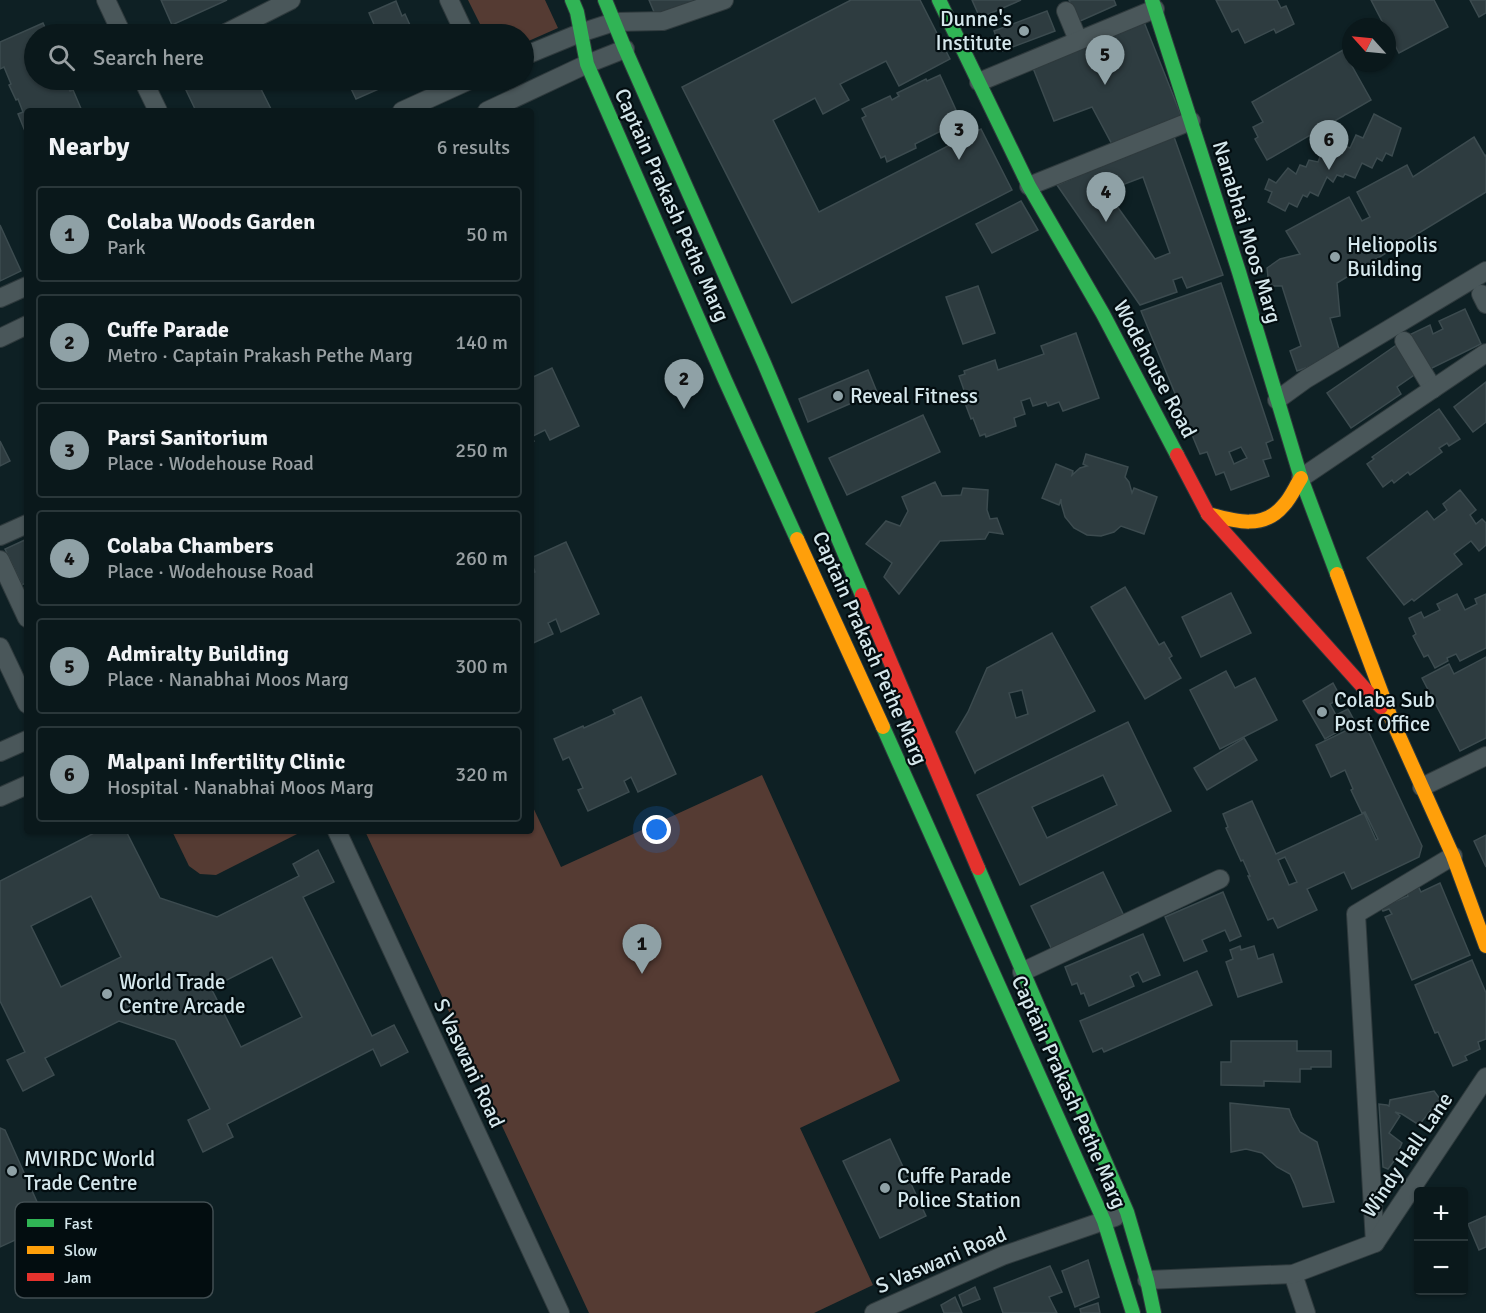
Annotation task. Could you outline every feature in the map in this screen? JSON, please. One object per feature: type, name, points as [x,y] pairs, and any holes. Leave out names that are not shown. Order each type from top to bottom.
[{"type":"main road","name":"Captain Prakash Pethe Marg","points":[[572,0],[577,12],[587,64],[725,380],[813,562],[1104,1221],[1133,1313]]},
{"type":"main road","name":"Captain Prakash Pethe Marg","points":[[605,0],[764,363],[832,534],[1128,1212],[1154,1313]]},
{"type":"main road","name":"Wodehouse Road","points":[[939,0],[1029,186],[1103,314],[1208,514],[1391,718]]},
{"type":"main road","name":"Nanabhai Moos Marg","points":[[1153,4],[1239,272],[1301,478],[1391,718]]},
{"type":"main road","points":[[1208,514],[1248,523],[1262,522],[1283,507],[1301,478]]},
{"type":"main road","points":[[1391,718],[1453,856],[1486,946]]},
{"type":"street","points":[[106,0],[117,24]]},
{"type":"street","points":[[244,24],[291,0]]},
{"type":"street","points":[[449,0],[460,24]]},
{"type":"street","points":[[534,52],[614,22],[663,21],[724,0]]},
{"type":"street","points":[[979,82],[1078,40],[1153,4]]},
{"type":"street","points":[[1066,11],[1078,40]]},
{"type":"street","points":[[534,89],[625,49]]},
{"type":"street","points":[[148,90],[157,108]]},
{"type":"street","points":[[409,108],[448,90]]},
{"type":"street","points":[[494,108],[532,90]]},
{"type":"street","points":[[1029,186],[1191,120]]},
{"type":"street","points":[[1277,400],[1306,379],[1486,271]]},
{"type":"street","points":[[0,298],[24,287]]},
{"type":"street","points":[[0,338],[24,326]]},
{"type":"street","points":[[1404,341],[1433,388]]},
{"type":"street","points":[[1301,478],[1486,353]]},
{"type":"street","points":[[0,536],[24,525]]},
{"type":"street","points":[[0,560],[24,612]]},
{"type":"street","points":[[0,647],[24,698]]},
{"type":"street","points":[[0,752],[24,741]]},
{"type":"street","points":[[1422,787],[1486,756]]},
{"type":"street","points":[[0,797],[24,786]]},
{"type":"street","name":"S Vaswani Road","points":[[338,834],[560,1313]]},
{"type":"street","points":[[1376,1243],[1356,914],[1453,856]]},
{"type":"street","points":[[1022,972],[1220,879]]},
{"type":"street","name":"Windy Hall Lane","points":[[1147,1280],[1293,1274],[1376,1243],[1486,1077]]},
{"type":"street","name":"S Vaswani Road","points":[[874,1313],[1002,1256],[1128,1212]]},
{"type":"street","points":[[1293,1274],[1305,1313]]},
{"type":"shaded area","points":[[468,0],[545,0],[558,28],[534,39],[534,24],[480,24]]},
{"type":"shaded area","points":[[762,775],[900,1081],[800,1128],[873,1285],[814,1313],[589,1313],[366,834],[534,834],[534,809],[561,867]]},
{"type":"shaded area","points":[[173,834],[297,834],[216,875],[200,874],[189,866]]},
{"type":"building","points":[[161,0],[227,0],[174,24],[172,24]]},
{"type":"building","points":[[649,0],[701,0],[657,19]]},
{"type":"building","points":[[851,0],[920,0],[950,59],[899,86],[886,61],[840,84],[849,100],[823,114],[815,98],[773,120],[819,212],[981,129],[1012,190],[792,303],[682,87]]},
{"type":"building","points":[[972,0],[1021,0],[980,18]]},
{"type":"building","points":[[1069,0],[1114,0],[1116,5],[1078,22]]},
{"type":"building","points":[[1216,0],[1277,0],[1281,8],[1286,6],[1294,24],[1276,33],[1274,29],[1245,43],[1238,29],[1232,32]]},
{"type":"building","points":[[1371,0],[1434,0],[1448,27],[1399,53],[1396,47],[1396,18],[1380,18]]},
{"type":"building","points":[[1470,0],[1486,0],[1486,13],[1479,17]]},
{"type":"building","points":[[396,1],[402,16],[405,14],[410,24],[374,24],[369,13]]},
{"type":"building","name":"Dunne's Institute","points":[[1047,11],[1055,31],[1002,51],[994,31]]},
{"type":"building","points":[[1142,17],[1183,120],[1114,148],[1092,107],[1054,121],[1031,63]]},
{"type":"building","points":[[24,31],[24,90],[73,90],[81,108],[24,108],[24,129],[18,114],[23,112],[18,99],[16,100],[9,85],[11,84],[4,67],[0,69],[0,42]]},
{"type":"building","points":[[1342,51],[1342,72],[1355,72],[1371,100],[1267,160],[1255,139],[1258,137],[1253,127],[1263,122],[1252,102]]},
{"type":"building","points":[[940,75],[961,121],[915,144],[916,148],[887,162],[885,156],[881,158],[862,118],[866,116],[862,109],[890,96],[892,100],[899,96],[897,93]]},
{"type":"building","points":[[186,90],[262,90],[270,108],[195,108]]},
{"type":"building","points":[[352,90],[376,90],[356,99]]},
{"type":"building","points":[[1374,114],[1401,128],[1392,156],[1386,153],[1382,161],[1377,158],[1372,168],[1362,163],[1355,178],[1345,174],[1343,177],[1337,175],[1333,182],[1327,177],[1318,196],[1310,192],[1307,197],[1303,195],[1297,207],[1289,203],[1285,211],[1268,202],[1272,192],[1265,189],[1269,179],[1276,183],[1288,168],[1296,174],[1300,165],[1306,167],[1309,160],[1318,162],[1322,152],[1331,159],[1332,150],[1341,152],[1345,146],[1350,148],[1356,135],[1363,138]]},
{"type":"building","points":[[1173,134],[1223,275],[1187,288],[1182,277],[1173,280],[1177,292],[1140,305],[1057,185]],"holes":[[[1143,177],[1170,253],[1155,259],[1106,191]]]},
{"type":"building","name":"Heliopolis Building","points":[[1474,137],[1486,155],[1486,192],[1337,283],[1340,316],[1330,318],[1341,356],[1297,371],[1290,351],[1301,346],[1282,286],[1269,286],[1267,268],[1280,259],[1300,254],[1286,231],[1349,197],[1362,221],[1370,217],[1357,192],[1407,165],[1413,177]]},
{"type":"building","points":[[1021,201],[1038,230],[992,253],[976,224]]},
{"type":"building","points":[[0,225],[21,271],[0,281]]},
{"type":"building","points":[[1221,283],[1273,440],[1266,443],[1271,458],[1263,460],[1269,476],[1231,490],[1224,472],[1216,475],[1207,452],[1200,454],[1141,311]],"holes":[[[1241,447],[1247,458],[1234,464],[1229,452]]]},
{"type":"building","points":[[978,286],[995,333],[963,344],[946,297]]},
{"type":"building","points":[[1465,309],[1481,344],[1426,371],[1409,335],[1430,325],[1433,334],[1443,329],[1439,321]]},
{"type":"building","points":[[1076,333],[1099,398],[1063,411],[1059,402],[1048,406],[1046,402],[1033,406],[1030,398],[1021,401],[1025,414],[1014,418],[1016,426],[986,437],[985,434],[980,436],[962,395],[965,393],[959,376],[965,374],[964,371],[995,360],[998,370],[1044,354],[1041,346]]},
{"type":"building","points":[[1398,344],[1417,373],[1397,387],[1401,394],[1351,428],[1327,393]]},
{"type":"building","points":[[552,368],[579,426],[550,440],[545,430],[534,436],[534,377]]},
{"type":"building","name":"Reveal Fitness","points":[[868,370],[877,392],[808,422],[799,399]]},
{"type":"building","points":[[1486,382],[1486,422],[1473,432],[1454,407]]},
{"type":"building","points":[[1439,409],[1460,439],[1449,446],[1447,443],[1439,448],[1442,452],[1410,475],[1408,472],[1394,483],[1392,480],[1383,487],[1367,464],[1374,459],[1372,457]]},
{"type":"building","points":[[923,415],[940,452],[847,495],[829,458]]},
{"type":"building","points":[[0,441],[10,461],[0,466]]},
{"type":"building","points":[[1086,454],[1128,467],[1125,477],[1132,493],[1134,488],[1157,497],[1144,534],[1121,526],[1114,532],[1101,536],[1087,535],[1074,528],[1065,517],[1061,499],[1059,505],[1042,498],[1056,464],[1073,471],[1072,475],[1080,468],[1087,466],[1083,464]]},
{"type":"building","points":[[935,482],[942,496],[961,495],[963,488],[988,490],[987,510],[990,519],[997,518],[1003,534],[989,532],[985,539],[940,541],[899,594],[884,577],[892,563],[866,544],[886,521],[900,526],[908,511],[902,497]]},
{"type":"building","points":[[1460,490],[1476,510],[1470,515],[1476,524],[1482,519],[1486,523],[1486,545],[1479,551],[1471,541],[1454,554],[1462,564],[1414,601],[1412,599],[1404,605],[1367,558],[1427,511],[1434,520],[1447,510],[1443,504]]},
{"type":"building","points":[[24,540],[24,584],[22,585],[5,549]]},
{"type":"building","points":[[566,542],[599,614],[561,632],[556,619],[548,623],[553,634],[534,643],[534,557]]},
{"type":"building","points":[[1125,587],[1159,645],[1164,642],[1172,656],[1169,658],[1181,678],[1145,699],[1091,607]]},
{"type":"building","points":[[1231,593],[1251,633],[1201,657],[1182,617]]},
{"type":"building","points":[[1457,594],[1465,610],[1477,604],[1475,599],[1486,594],[1486,648],[1460,661],[1456,654],[1435,668],[1428,655],[1424,657],[1413,636],[1416,634],[1409,618],[1421,612],[1424,618],[1440,610],[1437,604]]},
{"type":"building","points":[[1052,633],[1095,711],[975,773],[956,732],[968,712],[987,668]],"holes":[[[1022,690],[1028,714],[1016,718],[1009,693]]]},
{"type":"building","points":[[1486,657],[1486,738],[1460,751],[1422,678],[1449,664],[1454,674]]},
{"type":"building","points":[[1226,671],[1235,688],[1255,678],[1277,720],[1220,749],[1190,690]]},
{"type":"building","name":"Colaba Sub Post Office","points":[[1333,683],[1341,698],[1330,704],[1336,715],[1348,709],[1355,722],[1325,739],[1303,701]]},
{"type":"building","points":[[641,697],[676,774],[638,792],[631,777],[624,781],[629,792],[588,811],[578,790],[583,788],[569,757],[563,760],[554,739],[615,714],[613,710]]},
{"type":"building","points":[[1128,722],[1171,811],[1020,885],[977,795]],"holes":[[[1103,775],[1117,805],[1047,838],[1032,807]]]},
{"type":"building","points":[[1364,722],[1422,846],[1419,857],[1352,889],[1344,872],[1307,889],[1317,910],[1278,928],[1273,918],[1268,920],[1243,860],[1241,861],[1226,828],[1228,827],[1223,814],[1252,801],[1276,854],[1364,813],[1376,840],[1378,839],[1365,812],[1362,813],[1351,790],[1353,789],[1345,770],[1331,777],[1316,745]],"holes":[[[1285,857],[1297,882],[1289,885],[1278,860]]]},
{"type":"building","points":[[1244,738],[1257,760],[1207,790],[1194,768]]},
{"type":"building","name":"World Trade Centre Arcade","points":[[92,834],[128,834],[160,898],[217,917],[299,876],[293,864],[318,850],[334,882],[303,897],[372,1036],[394,1025],[408,1052],[381,1066],[373,1049],[227,1124],[233,1137],[203,1152],[188,1120],[210,1109],[175,1040],[119,1021],[45,1058],[54,1075],[23,1091],[7,1060],[25,1052],[0,1001],[0,881]],"holes":[[[91,896],[121,957],[61,987],[31,926]],[[272,957],[302,1017],[241,1047],[211,988]]]},
{"type":"building","points":[[1486,835],[1486,867],[1474,841]]},
{"type":"building","points":[[1103,872],[1125,918],[1053,952],[1031,906]]},
{"type":"building","points":[[1440,883],[1470,955],[1412,980],[1385,917],[1392,914],[1389,909],[1383,911],[1381,907],[1408,896],[1405,889],[1417,884],[1421,892]]},
{"type":"building","points":[[1223,892],[1241,936],[1230,941],[1225,930],[1202,940],[1207,951],[1184,961],[1165,917]]},
{"type":"building","points":[[1143,934],[1160,975],[1143,982],[1138,972],[1130,976],[1134,986],[1089,1006],[1077,983],[1072,985],[1065,967]]},
{"type":"building","points":[[1240,946],[1241,950],[1254,946],[1258,959],[1273,954],[1282,982],[1238,997],[1226,962],[1233,959],[1230,950]]},
{"type":"building","points":[[1472,960],[1486,993],[1486,1039],[1478,1042],[1480,1049],[1465,1056],[1467,1060],[1453,1066],[1438,1032],[1435,1033],[1415,985]]},
{"type":"building","points":[[1197,971],[1212,1005],[1104,1052],[1102,1048],[1093,1052],[1080,1021]]},
{"type":"building","points":[[1231,1041],[1297,1041],[1297,1051],[1331,1051],[1331,1067],[1300,1069],[1300,1082],[1264,1081],[1264,1086],[1221,1085],[1221,1062],[1231,1062]]},
{"type":"building","points":[[1434,1091],[1440,1099],[1419,1125],[1395,1112],[1400,1116],[1389,1133],[1402,1143],[1388,1169],[1383,1167],[1379,1104],[1389,1106],[1390,1100]]},
{"type":"building","points":[[1230,1103],[1289,1109],[1300,1132],[1317,1142],[1334,1202],[1303,1207],[1290,1174],[1277,1167],[1262,1153],[1246,1149],[1231,1152]]},
{"type":"building","name":"MVIRDC World Trade Centre","points":[[0,1128],[5,1130],[37,1202],[15,1202],[15,1240],[0,1247]]},
{"type":"building","name":"Cuffe Parade Police Station","points":[[890,1139],[926,1216],[880,1238],[843,1161]]},
{"type":"building","points":[[1486,1216],[1486,1247],[1479,1250],[1468,1224]]},
{"type":"building","points":[[1088,1260],[1099,1297],[1075,1307],[1062,1271]]},
{"type":"building","points":[[1050,1266],[1062,1292],[1049,1297],[1057,1313],[1003,1313],[994,1288]]},
{"type":"building","points":[[975,1287],[980,1299],[963,1306],[959,1295]]},
{"type":"building","points":[[955,1297],[962,1313],[944,1313],[941,1305]]},
{"type":"building","points":[[1098,1303],[1100,1313],[1081,1313],[1080,1309]]},
{"type":"traffic: fast","points":[[572,0],[577,12],[587,64],[797,539]]},
{"type":"traffic: fast","points":[[605,0],[764,363],[862,595]]},
{"type":"traffic: fast","points":[[939,0],[1029,186],[1103,314],[1177,455]]},
{"type":"traffic: fast","points":[[1152,0],[1239,272],[1301,478],[1337,574]]},
{"type":"traffic: fast","points":[[883,727],[1104,1221],[1133,1313]]},
{"type":"traffic: fast","points":[[978,868],[1127,1212],[1154,1313]]},
{"type":"traffic: slow","points":[[1208,514],[1248,522],[1266,518],[1275,514],[1286,503],[1301,478]]},
{"type":"traffic: slow","points":[[797,539],[883,727]]},
{"type":"traffic: slow","points":[[1337,574],[1391,718],[1453,856],[1486,946]]},
{"type":"traffic: jam","points":[[1177,455],[1208,514],[1381,707]]},
{"type":"traffic: jam","points":[[862,595],[978,868]]},
{"type":"place","name":"Dunne's Institute","points":[[1024,31]]},
{"type":"place","name":"Admiralty Building","points":[[1105,85]]},
{"type":"place","name":"Parsi Sanitorium","points":[[959,160]]},
{"type":"place","name":"Malpani Infertility Clinic","points":[[1329,170]]},
{"type":"place","name":"Colaba Chambers","points":[[1106,222]]},
{"type":"place","name":"Heliopolis Building","points":[[1335,257]]},
{"type":"place","name":"Reveal Fitness","points":[[838,396]]},
{"type":"place","name":"Cuffe Parade","points":[[684,409]]},
{"type":"place","name":"Colaba Sub Post Office","points":[[1322,712]]},
{"type":"place","name":"Colaba Woods Garden","points":[[642,974]]},
{"type":"place","name":"World Trade Centre Arcade","points":[[107,994]]},
{"type":"place","name":"MVIRDC World Trade Centre","points":[[12,1171]]},
{"type":"place","name":"Cuffe Parade Police Station","points":[[885,1188]]}]
